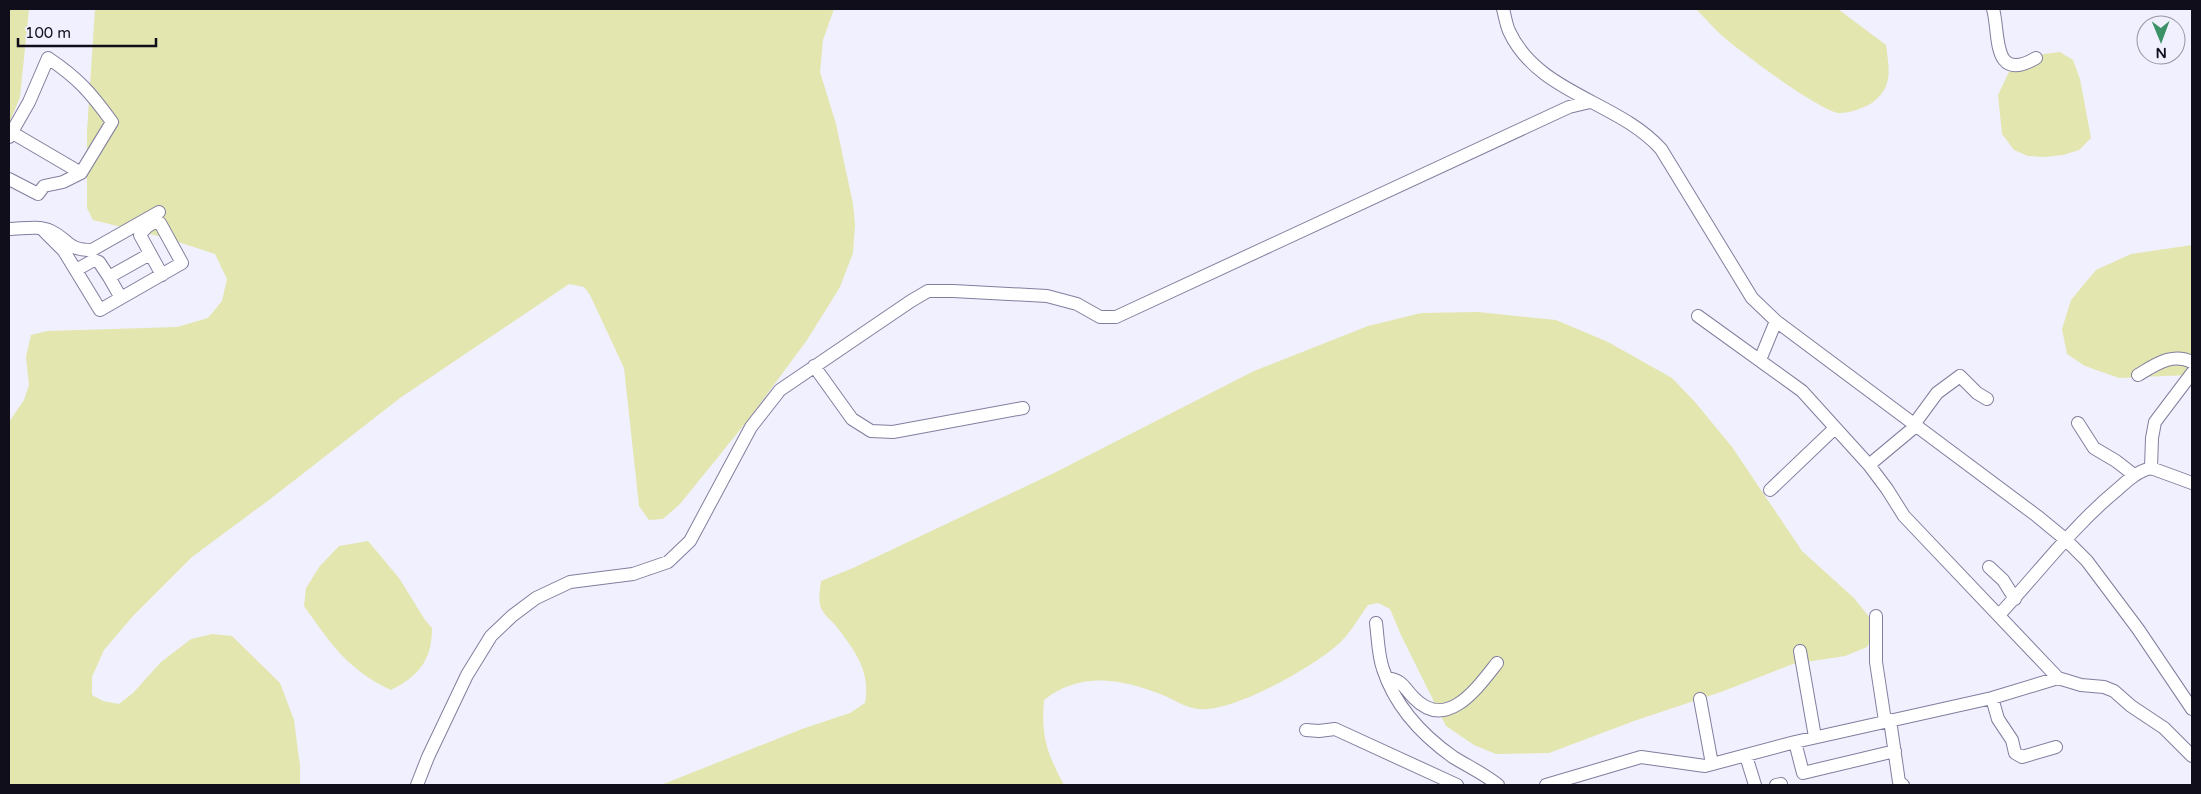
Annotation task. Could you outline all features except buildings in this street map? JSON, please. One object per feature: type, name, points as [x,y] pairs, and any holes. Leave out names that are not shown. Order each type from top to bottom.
[{"type":"street","points":[[1503,9],[1510,31],[1527,57],[1566,89],[1647,134],[1661,149],[1752,298],[1776,321],[1916,424],[2065,539],[2086,561],[2138,630],[2192,710]]},
{"type":"street","points":[[1993,9],[1998,32],[1998,47],[2002,58],[2008,62],[2021,65],[2036,58]]},
{"type":"street","points":[[9,179],[38,194],[44,186],[63,182],[81,173],[112,122],[95,98],[72,74],[48,58],[29,102],[11,128],[81,173]]},
{"type":"street","points":[[417,785],[428,756],[467,675],[491,636],[512,616],[536,598],[570,582],[633,574],[668,562],[690,541],[751,427],[780,390],[928,291],[953,290],[1047,296],[1077,304],[1100,318],[1116,316],[1561,111],[1590,102]]},
{"type":"street","points":[[9,229],[42,228],[54,232],[70,247],[80,250],[92,250],[159,212]]},
{"type":"street","points":[[42,228],[64,251],[100,310],[182,263],[160,223],[156,222],[144,228],[140,236],[162,274]]},
{"type":"street","points":[[109,276],[150,254]]},
{"type":"street","points":[[76,270],[94,260],[100,262],[121,298]]},
{"type":"street","points":[[1698,316],[1802,392],[1869,465],[1904,516],[2058,678],[2081,685],[2104,687],[2114,691],[2131,706],[2164,728],[2192,756]]},
{"type":"street","points":[[1760,360],[1776,321]]},
{"type":"street","points":[[2138,375],[2162,361],[2173,358],[2183,358],[2192,362]]},
{"type":"street","points":[[814,366],[852,419],[870,431],[892,432],[1023,408]]},
{"type":"street","points":[[2150,468],[2152,438],[2156,422],[2192,373]]},
{"type":"street","points":[[1869,465],[1916,424],[1937,393],[1960,376],[1977,394],[1987,399]]},
{"type":"street","points":[[2078,423],[2094,448],[2116,461],[2134,476]]},
{"type":"street","points":[[1770,490],[1835,428]]},
{"type":"street","points":[[1999,616],[2065,539],[2105,500],[2134,476],[2150,468],[2192,483]]},
{"type":"street","points":[[1989,567],[2003,580],[2015,599]]},
{"type":"street","points":[[1876,616],[1876,662],[1894,751],[1897,784]]},
{"type":"street","points":[[1376,623],[1382,667],[1399,702],[1417,728],[1454,757],[1480,771],[1498,785]]},
{"type":"street","points":[[1800,651],[1815,737]]},
{"type":"street","points":[[1387,678],[1398,680],[1405,686],[1413,698],[1426,707],[1444,709],[1456,706],[1476,690],[1497,663]]},
{"type":"street","points":[[1546,785],[1641,757],[1688,765],[1712,764],[1815,737],[1992,698],[2058,678]]},
{"type":"street","points":[[1992,698],[1998,718],[2012,740],[2015,754],[2022,757],[2056,746]]},
{"type":"street","points":[[1700,699],[1712,764]]},
{"type":"street","points":[[1306,730],[1335,729],[1457,785]]},
{"type":"street","points":[[1795,742],[1803,773],[1894,751]]},
{"type":"street","points":[[1746,756],[1755,785]]},
{"type":"green space","points":[[9,9],[29,9],[20,97],[9,124]]},
{"type":"green space","points":[[95,9],[834,9],[823,40],[820,72],[836,124],[853,204],[855,225],[853,253],[840,287],[807,340],[748,420],[680,504],[663,519],[649,520],[639,506],[624,368],[590,295],[584,287],[569,284],[400,398],[192,557],[133,616],[104,650],[92,677],[92,695],[103,701],[119,704],[133,693],[161,662],[191,639],[212,634],[232,636],[280,683],[294,720],[300,766],[300,785],[9,785],[9,422],[24,400],[29,385],[26,357],[31,335],[47,331],[177,327],[208,318],[222,301],[227,279],[215,254],[166,238],[93,220],[87,208],[87,131]]},
{"type":"green space","points":[[1696,9],[1838,9],[1886,45],[1889,69],[1887,84],[1879,97],[1865,107],[1844,113],[1830,110],[1816,103],[1758,64],[1726,39]]},
{"type":"green space","points":[[2060,52],[2073,60],[2080,79],[2091,138],[2079,150],[2063,155],[2028,156],[2014,150],[2002,134],[1998,95],[2009,72],[2037,55]]},
{"type":"green space","points":[[2192,245],[2192,377],[2187,375],[2119,378],[2085,366],[2067,354],[2062,329],[2071,300],[2096,270],[2131,254]]},
{"type":"green space","points":[[1478,312],[1556,320],[1608,342],[1672,378],[1695,402],[1732,447],[1802,551],[1854,598],[1874,623],[1874,635],[1867,647],[1845,656],[1793,664],[1721,692],[1634,721],[1549,753],[1496,754],[1474,745],[1446,726],[1390,609],[1378,603],[1368,605],[1344,638],[1335,647],[1307,667],[1270,688],[1230,704],[1198,709],[1147,689],[1117,682],[1087,681],[1058,691],[1044,700],[1043,724],[1049,754],[1064,785],[661,785],[802,729],[850,713],[865,703],[866,681],[860,662],[836,626],[821,608],[819,598],[821,581],[853,568],[1054,473],[1254,371],[1368,326],[1421,313]]},
{"type":"green space","points":[[368,541],[399,578],[432,628],[430,649],[422,666],[409,679],[391,690],[363,674],[352,665],[332,644],[304,606],[306,588],[320,566],[339,546]]}]
